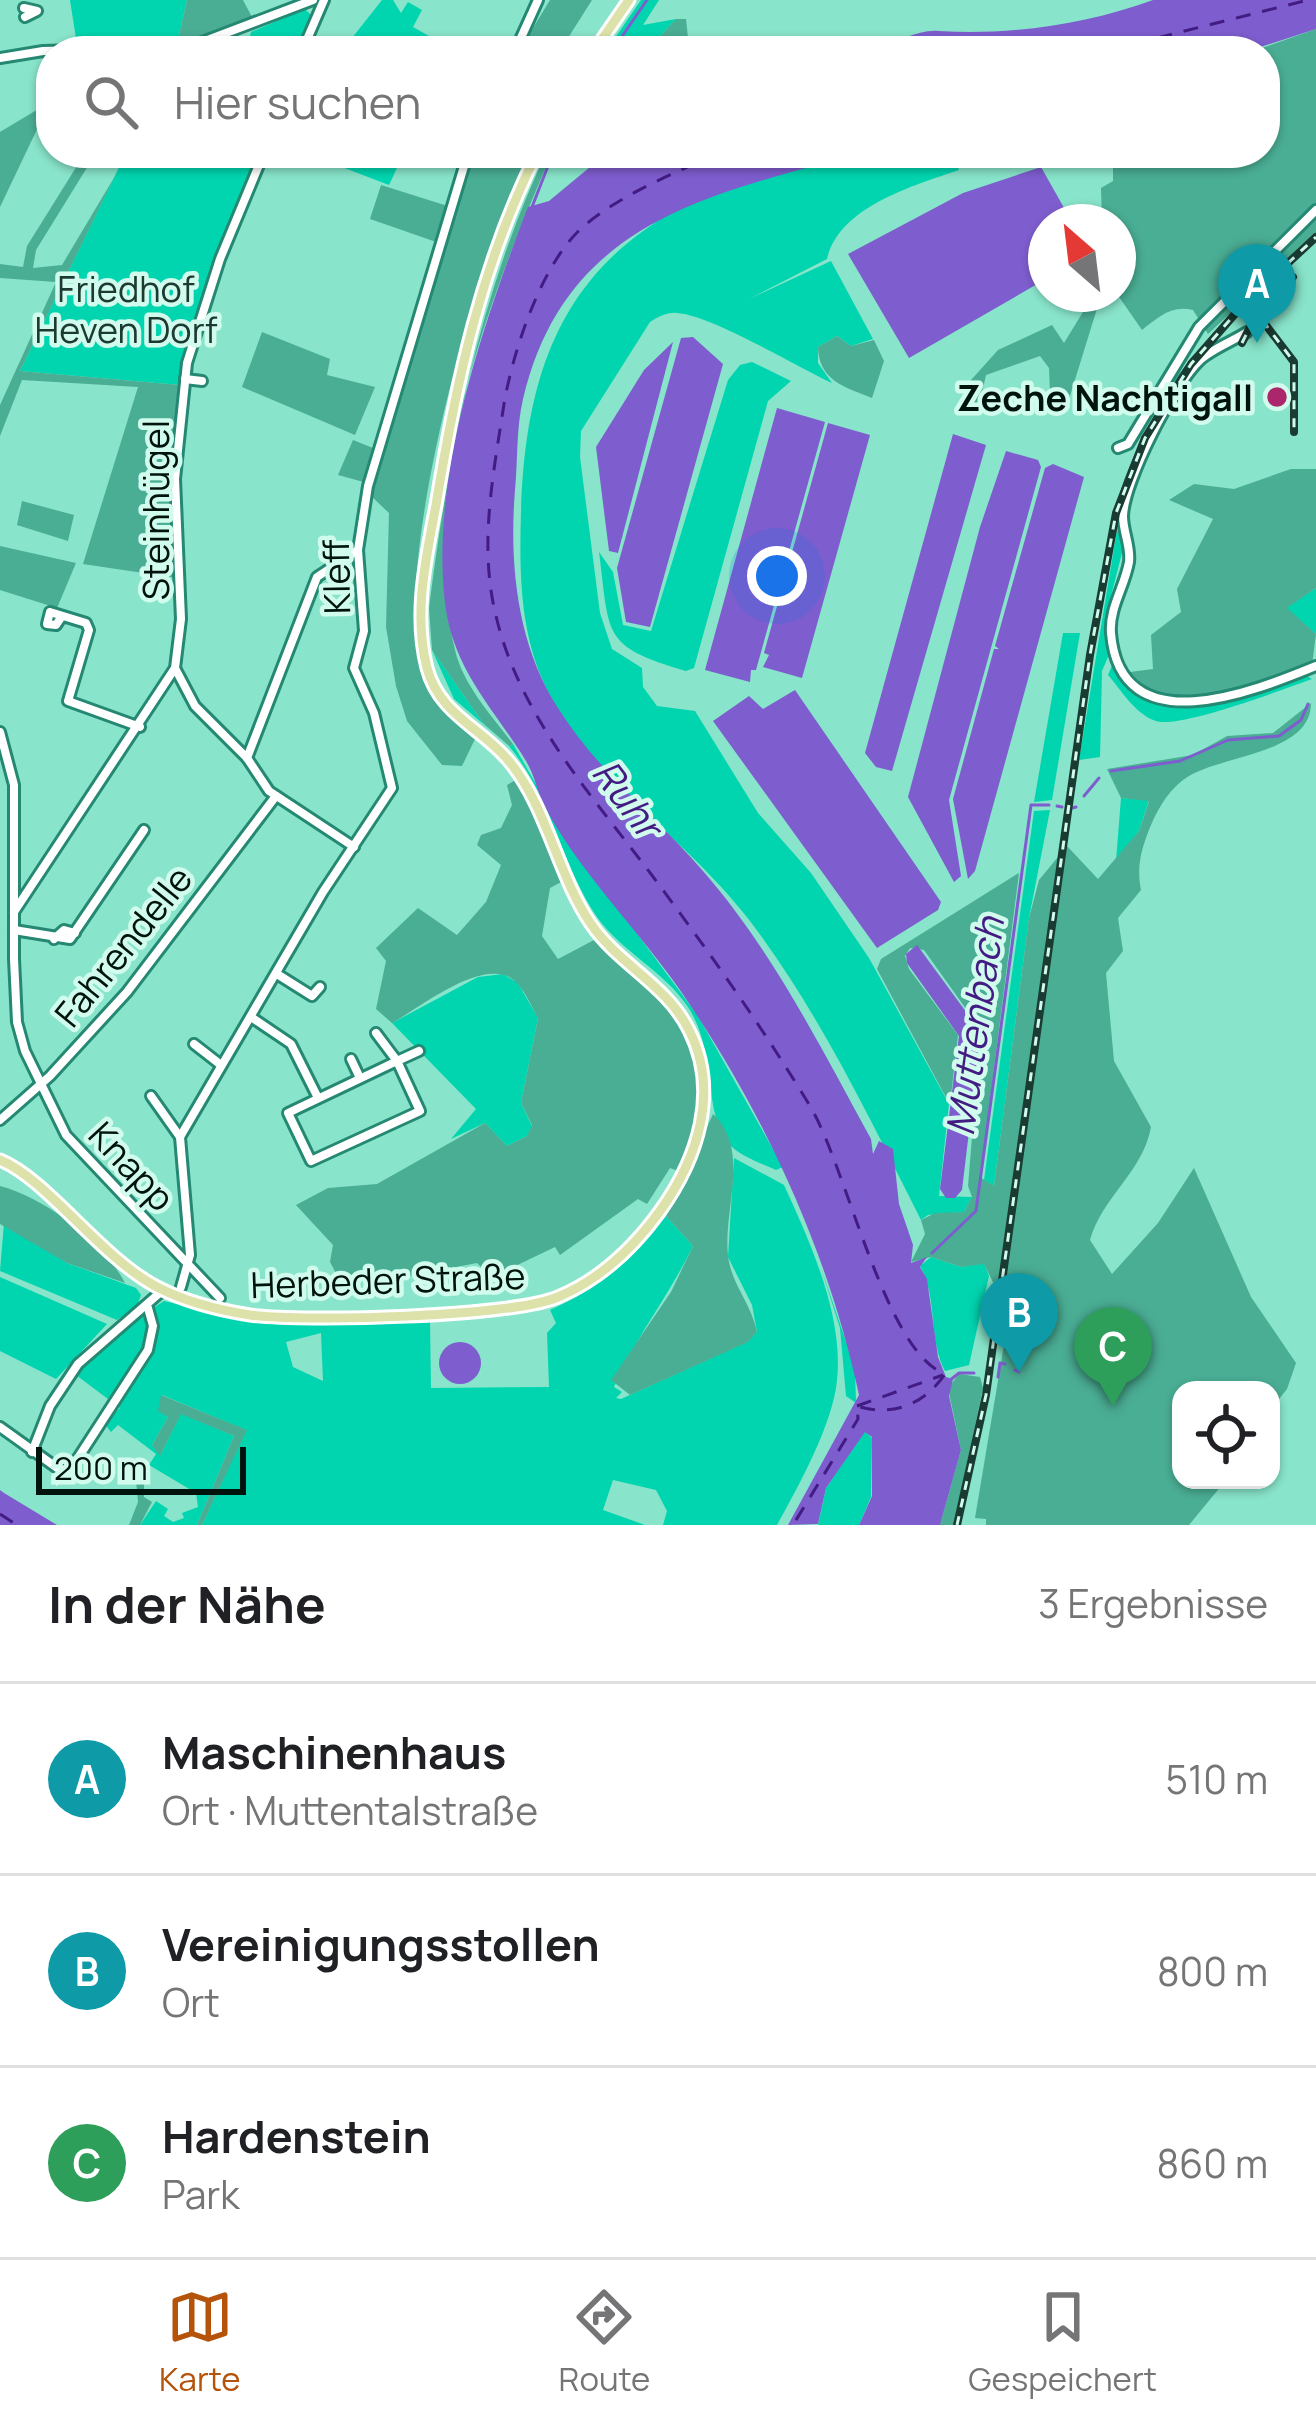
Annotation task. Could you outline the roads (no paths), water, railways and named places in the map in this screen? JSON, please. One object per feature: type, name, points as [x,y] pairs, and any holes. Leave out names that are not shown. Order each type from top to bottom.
[{"type":"main road","points":[[604,36],[629,0]]},
{"type":"main road","name":"Herbeder Straße","points":[[0,1164],[27,1179],[103,1250],[163,1290],[209,1307],[265,1316],[533,1305],[587,1282],[625,1251],[662,1208],[698,1137],[703,1074],[685,1022],[669,998],[591,924],[511,764],[448,708],[424,657],[423,577],[461,363],[488,269],[531,168]]},
{"type":"street","points":[[308,36],[324,0]]},
{"type":"street","points":[[522,36],[538,0]]},
{"type":"street","points":[[218,36],[309,2],[317,15]]},
{"type":"street","points":[[0,58],[36,52]]},
{"type":"street","name":"Steinhügel","points":[[14,912],[176,668],[182,603],[176,478],[185,379],[220,259],[258,168]]},
{"type":"street","name":"Kleff","points":[[183,1133],[392,783],[374,713],[354,668],[364,631],[358,550],[368,486],[463,168]]},
{"type":"street","points":[[1118,448],[1128,444],[1205,321],[1316,210]]},
{"type":"street","points":[[1247,332],[1199,361],[1153,435],[1124,508],[1130,556],[1111,622],[1115,652],[1138,687],[1156,699],[1176,703],[1235,696],[1316,666]]},
{"type":"street","points":[[1196,339],[1199,361]]},
{"type":"street","points":[[185,379],[202,381]]},
{"type":"street","points":[[247,758],[317,578],[358,550]]},
{"type":"street","name":"Steinhügel","points":[[62,616],[86,623],[89,630],[68,701],[140,727]]},
{"type":"street","points":[[176,668],[195,706],[247,758],[276,796],[354,847]]},
{"type":"street","name":"Knapp","points":[[0,732],[14,785],[17,1022],[66,1135],[220,1298]]},
{"type":"street","name":"Fahrendelle","points":[[0,1120],[127,992],[276,796]]},
{"type":"street","points":[[14,930],[54,939],[64,930],[75,932],[144,830]]},
{"type":"street","points":[[277,974],[312,996],[320,987]]},
{"type":"street","points":[[250,1017],[291,1044],[318,1098]]},
{"type":"street","points":[[376,1033],[397,1061],[420,1111],[311,1161],[288,1113],[318,1098],[361,1078],[397,1061],[418,1051]]},
{"type":"street","points":[[194,1044],[221,1065]]},
{"type":"street","points":[[351,1059],[361,1078]]},
{"type":"street","points":[[151,1096],[183,1133],[190,1208],[181,1287]]},
{"type":"street","points":[[32,1452],[50,1406],[78,1364],[106,1334],[148,1308],[163,1290]]},
{"type":"street","points":[[0,1427],[67,1475],[148,1350],[152,1326],[148,1308]]},
{"type":"water","points":[[1153,0],[1316,0],[1316,29],[1280,41],[1280,36],[912,36],[929,31],[992,32],[1102,16]]},
{"type":"water","name":"Ruhr","points":[[589,168],[808,168],[697,203],[650,226],[607,255],[572,292],[543,339],[523,399],[513,518],[515,575],[533,657],[573,731],[728,901],[794,1000],[871,1139],[873,1154],[879,1141],[893,1149],[899,1204],[913,1245],[911,1263],[927,1257],[920,1267],[927,1279],[938,1357],[946,1377],[953,1379],[949,1396],[961,1450],[940,1525],[859,1525],[872,1496],[872,1437],[865,1432],[826,1488],[818,1524],[788,1525],[859,1395],[812,1238],[767,1136],[712,1039],[666,970],[556,827],[526,761],[465,668],[449,627],[442,554],[445,504],[464,401],[528,207],[549,201]]},
{"type":"water","points":[[1038,168],[1062,204],[1028,204],[1028,289],[909,358],[848,254],[963,193]]},
{"type":"water","points":[[693,337],[723,364],[650,627],[626,622],[617,568],[681,338]]},
{"type":"water","points":[[673,342],[618,553],[609,551],[596,447],[644,370]]},
{"type":"water","points":[[777,408],[825,422],[750,682],[705,670]]},
{"type":"water","points":[[828,423],[870,435],[802,678],[763,667],[769,655],[764,653]]},
{"type":"water","points":[[953,434],[986,445],[892,771],[876,767],[865,753]]},
{"type":"water","points":[[1006,451],[1038,460],[1041,467],[949,800],[961,876],[954,882],[908,797],[980,527]]},
{"type":"water","points":[[1053,464],[1084,477],[975,871],[968,879],[953,799],[994,649],[999,649],[995,646],[1045,468]]},
{"type":"water","points":[[795,690],[941,902],[938,910],[877,948],[713,721],[749,696],[763,709]]},
{"type":"water","points":[[917,945],[972,1020],[980,1039],[962,1190],[955,1198],[946,1198],[940,1189],[959,1036],[907,963],[906,954]]},
{"type":"water","points":[[460,1342],[475,1348],[481,1363],[475,1378],[460,1384],[445,1378],[439,1363],[445,1348]]},
{"type":"water","points":[[0,1490],[4,1493],[57,1525],[0,1525]]},
{"type":"waterway","points":[[622,36],[647,0]]},
{"type":"waterway","points":[[532,207],[547,168]]},
{"type":"waterway","name":"Muttenbach","points":[[1111,771],[1180,761],[1228,740],[1279,736],[1301,720],[1308,704]]},
{"type":"waterway","name":"Muttenbach","points":[[1084,796],[1099,778]]},
{"type":"waterway","name":"Muttenbach","points":[[932,1253],[976,1211],[1031,805],[1049,805]]},
{"type":"waterway","name":"Muttenbach","points":[[1057,806],[1062,807]]},
{"type":"waterway","name":"Muttenbach","points":[[1072,808],[1076,807]]},
{"type":"waterway","points":[[998,1377],[1000,1363],[1005,1364]]},
{"type":"waterway","points":[[1015,1370],[1019,1372]]},
{"type":"waterway","points":[[949,1381],[959,1373],[974,1373]]},
{"type":"railway","points":[[957,1525],[986,1395],[1090,655],[1116,513],[1145,438],[1191,364],[1242,306],[1316,237]]},
{"type":"railway","points":[[1293,277],[1262,320],[1294,362],[1294,432]]},
{"type":"railway","points":[[1242,343],[1262,303]]},
{"type":"place","name":"Maschinenhaus","points":[[1257,343]]},
{"type":"place","name":"Zeche Nachtigall","points":[[1277,397]]},
{"type":"place","name":"Vereinigungsstollen","points":[[1019,1372]]},
{"type":"place","name":"Hardenstein","points":[[1113,1406]]},
{"type":"park label","name":"Friedhof Heven Dorf","points":[[126,308]]}]
